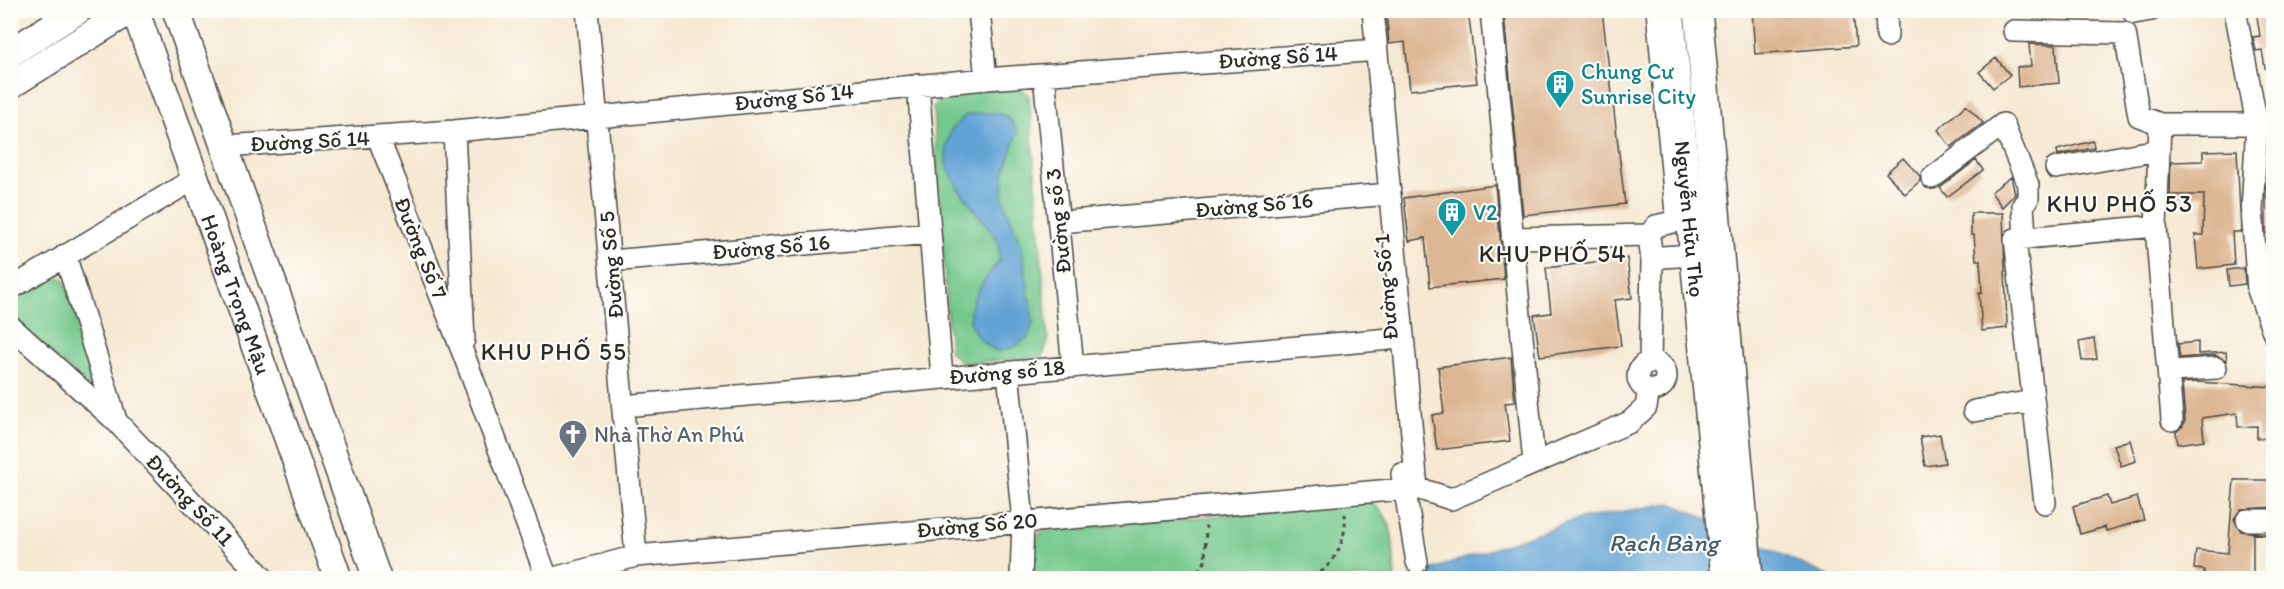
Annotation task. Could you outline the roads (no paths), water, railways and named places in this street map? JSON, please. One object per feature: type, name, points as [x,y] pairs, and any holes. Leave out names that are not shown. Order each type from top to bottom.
[{"type":"main road","points":[[10,52],[78,10]]},
{"type":"main road","points":[[10,85],[133,10]]},
{"type":"main road","name":"Hoàng Trọng Mậu","points":[[133,10],[338,579]]},
{"type":"main road","name":"Hoàng Trọng Mậu","points":[[176,10],[377,579]]},
{"type":"main road","name":"Nguyễn Hữu Thọ","points":[[1670,10],[1677,152],[1683,219],[1722,425]]},
{"type":"main road","name":"Nguyễn Hữu Thọ","points":[[1698,10],[1722,425]]},
{"type":"main road","points":[[249,332],[286,324]]},
{"type":"main road","points":[[1722,425],[1725,579]]},
{"type":"main road","points":[[1722,425],[1749,579]]},
{"type":"street","name":"Đường Số 5","points":[[587,10],[636,556]]},
{"type":"street","points":[[979,10],[986,79]]},
{"type":"street","name":"Đường Số 1","points":[[1361,10],[1390,339],[1417,562]]},
{"type":"street","points":[[1373,10],[1407,472],[1417,488],[1451,499],[1630,422],[1646,407],[1649,390],[1662,386],[1666,374],[1660,364],[1650,362],[1652,262],[1649,235],[1656,226],[1683,219]]},
{"type":"street","points":[[1491,10],[1534,463]]},
{"type":"street","points":[[1657,10],[1677,152]]},
{"type":"street","points":[[1886,10],[1887,36]]},
{"type":"street","points":[[2235,10],[2257,124],[2252,211],[2259,297],[2274,334]]},
{"type":"street","points":[[2014,31],[2125,33],[2139,116],[2160,124],[2257,124]]},
{"type":"street","name":"Đường Số 14","points":[[224,146],[454,131],[986,79],[1365,51]]},
{"type":"street","name":"Đường số 3","points":[[1044,75],[1072,367]]},
{"type":"street","points":[[918,85],[942,377]]},
{"type":"street","points":[[1932,178],[2003,124],[2028,184],[2028,199],[2023,205],[2020,238],[2033,401],[2045,503]]},
{"type":"street","points":[[2160,124],[2156,226],[2172,420]]},
{"type":"street","name":"Đường Số 7","points":[[454,131],[465,358]]},
{"type":"street","name":"Đường Số 7","points":[[378,137],[465,358],[548,579]]},
{"type":"street","points":[[2056,168],[2159,150]]},
{"type":"street","points":[[10,289],[194,179]]},
{"type":"street","name":"Đường Số 16","points":[[1059,222],[1377,195]]},
{"type":"street","points":[[2020,238],[2156,226]]},
{"type":"street","name":"Đường Số 16","points":[[611,261],[930,233]]},
{"type":"street","points":[[1512,237],[1649,235]]},
{"type":"street","name":"Đường Số 11","points":[[65,255],[116,421]]},
{"type":"street","points":[[1652,262],[1662,257],[1690,260]]},
{"type":"street","name":"Đường Số 11","points":[[10,326],[116,421],[263,579]]},
{"type":"street","name":"Đường số 18","points":[[623,406],[1390,339]]},
{"type":"street","points":[[2169,368],[2173,371],[2216,368]]},
{"type":"street","points":[[1008,372],[1023,521],[1021,579]]},
{"type":"street","points":[[1974,411],[2033,401]]},
{"type":"street","name":"Đường Số 20","points":[[554,579],[636,556],[1343,494],[1407,472]]},
{"type":"street","points":[[2247,520],[2274,520]]},
{"type":"water","points":[[994,113],[1007,117],[1018,132],[1004,173],[1003,199],[1022,248],[1033,322],[1028,337],[1014,347],[996,351],[981,340],[973,329],[970,318],[971,307],[976,295],[1000,259],[998,240],[959,189],[946,164],[946,147],[951,130],[966,115]]},
{"type":"water","name":"Rạch Bàng","points":[[1670,503],[1833,578],[1408,578],[1575,520]]},
{"type":"place","name":"Chung Cư Sunrise City","points":[[1560,110]]},
{"type":"place","name":"V2","points":[[1452,238]]},
{"type":"place","name":"Nhà Thờ An Phú","points":[[573,460]]},
{"type":"district","name":"KHU PHỐ 53","points":[[2120,203]]},
{"type":"district","name":"KHU PHỐ 54","points":[[1553,253]]},
{"type":"district","name":"KHU PHỐ 55","points":[[554,351]]}]
